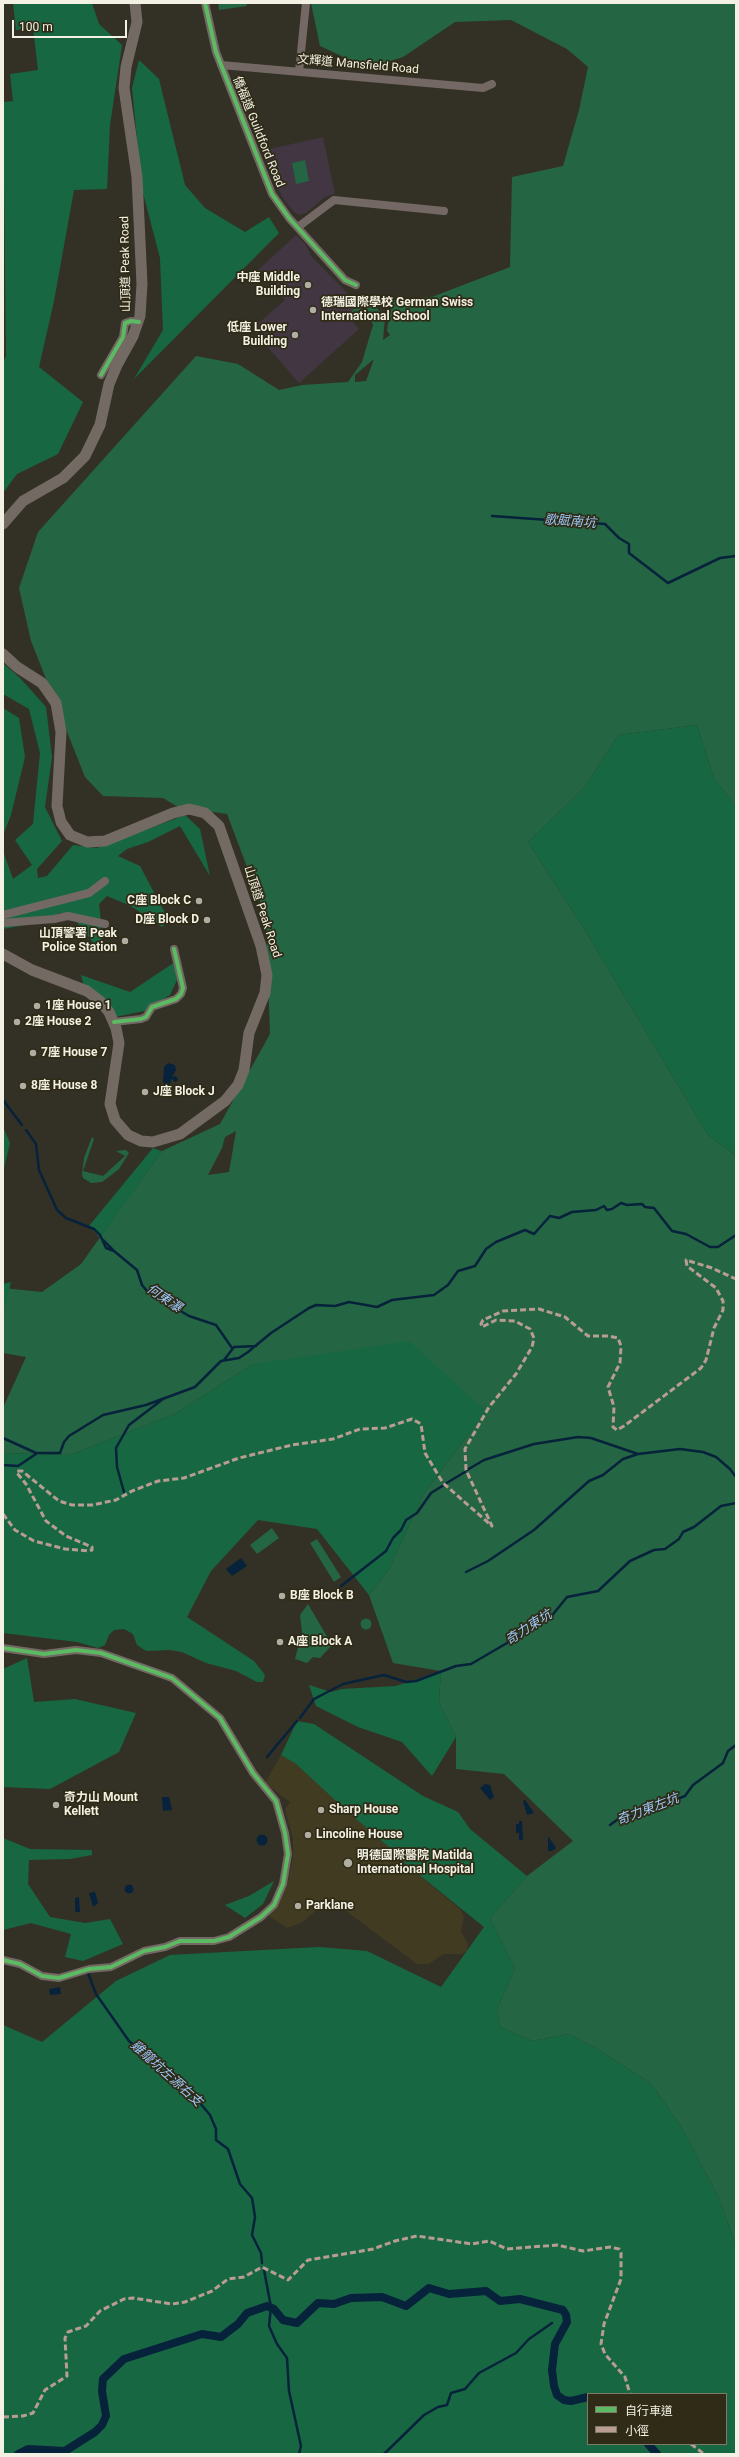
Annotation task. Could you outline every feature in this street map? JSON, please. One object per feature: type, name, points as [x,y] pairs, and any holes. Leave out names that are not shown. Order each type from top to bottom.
[{"type":"main road","name":"山頂道 Peak Road","points":[[3,524],[23,501],[63,478],[85,456],[100,425],[109,384],[138,322],[142,284],[137,177],[124,88],[126,67],[138,22],[135,3]]},
{"type":"main road","name":"山頂道 Peak Road","points":[[3,654],[17,666],[42,683],[51,695],[57,708],[61,732],[57,806],[59,818],[67,832],[82,841],[100,842],[182,810],[197,810],[205,813],[216,822],[224,837],[261,946],[266,969],[266,989],[249,1033],[240,1081],[225,1101],[186,1132],[167,1140],[146,1142],[128,1135],[118,1126],[110,1104],[119,1049],[114,1022],[103,1004],[87,991],[32,970],[3,954]]},
{"type":"street","name":"僑福道 Guildford Road","points":[[205,3],[213,42],[267,183],[279,205],[298,227],[345,280],[356,285]]},
{"type":"street","points":[[299,72],[306,3]]},
{"type":"street","name":"文輝道 Mansfield Road","points":[[221,65],[483,88],[492,84]]},
{"type":"street","points":[[298,227],[334,200],[444,211]]},
{"type":"street","points":[[101,375],[123,337],[125,323],[131,321],[138,322]]},
{"type":"street","points":[[3,915],[89,893],[105,882]]},
{"type":"street","points":[[3,923],[54,919],[68,916],[105,924]]},
{"type":"street","points":[[114,1022],[141,1019],[146,1017],[152,1007],[176,999],[181,994],[183,988],[174,949]]},
{"type":"street","points":[[3,1648],[44,1654],[76,1650],[101,1653],[172,1678],[220,1718],[253,1773],[274,1798],[285,1834],[288,1854],[284,1884],[274,1905],[261,1917],[229,1937],[214,1942],[180,1941],[165,1947],[144,1951],[111,1967],[89,1969],[59,1978],[42,1976],[20,1964],[3,1960]]},
{"type":"shaded area","points":[[323,137],[335,194],[325,197],[306,213],[299,215],[294,212],[282,197],[261,151]]},
{"type":"shaded area","name":"德瑞國際學校 German Swiss International School","points":[[296,235],[306,245],[311,256],[359,305],[347,316],[359,329],[299,383],[252,329],[285,300],[258,270]]},
{"type":"shaded area","name":"明德國際醫院 Matilda International Hospital","points":[[281,1755],[296,1764],[398,1855],[397,1857],[460,1909],[464,1917],[461,1931],[468,1944],[467,1951],[461,1954],[443,1954],[429,1964],[417,1964],[330,1899],[301,1923],[287,1928],[269,1916],[287,1885],[293,1858],[293,1838],[285,1810],[290,1802],[265,1783]]},
{"type":"green space","points":[[13,3],[92,3],[99,24],[122,45],[110,125],[107,189],[74,190],[54,301],[39,367],[83,402],[58,454],[17,474],[3,493],[3,362],[6,356],[3,102],[13,101],[10,74],[38,70],[33,28],[16,30]]},
{"type":"green space","points":[[218,3],[246,3],[247,6],[219,10]]},
{"type":"green space","points":[[311,3],[736,3],[736,807],[714,778],[697,725],[618,735],[585,787],[528,842],[581,924],[708,1135],[736,1156],[736,2245],[718,2196],[683,2130],[652,2084],[599,2050],[569,2034],[532,2041],[500,2027],[497,2009],[515,1969],[490,1918],[527,1876],[573,1841],[504,1774],[456,1769],[456,1737],[439,1702],[441,1671],[393,1663],[369,1595],[389,1569],[423,1495],[486,1411],[455,1385],[253,1364],[175,1414],[70,1455],[3,1453],[3,1408],[26,1357],[3,1353],[3,1288],[42,1292],[81,1264],[162,1151],[220,1124],[270,1034],[266,917],[227,814],[178,807],[163,798],[103,796],[85,777],[31,641],[19,588],[38,532],[196,356],[238,364],[279,390],[302,385],[348,382],[362,362],[373,325],[369,312],[364,306],[350,319],[347,315],[367,298],[385,317],[383,340],[390,335],[387,331],[394,300],[432,297],[510,267],[512,177],[563,166],[579,110],[588,67],[567,49],[511,20],[455,22],[403,57],[367,68],[320,46]],"holes":[[[374,359],[366,381],[355,382],[355,375]],[[236,1131],[229,1172],[208,1175],[222,1148],[225,1137]]]},
{"type":"green space","points":[[139,60],[159,79],[185,185],[205,208],[245,232],[269,217],[279,233],[134,379],[163,330],[160,258],[142,189],[132,88]]},
{"type":"green space","points":[[305,160],[309,181],[296,184],[292,163]]},
{"type":"green space","points":[[3,663],[20,678],[46,707],[52,757],[45,807],[62,841],[37,869],[38,878],[47,876],[73,845],[97,848],[185,815],[200,829],[210,876],[180,826],[148,842],[127,849],[118,856],[140,866],[166,915],[166,923],[162,927],[131,906],[107,896],[99,904],[103,939],[94,944],[70,913],[59,913],[47,921],[3,929],[3,851],[13,879],[32,865],[15,840],[33,824],[40,753],[29,709],[3,694]]},
{"type":"green space","points":[[3,708],[19,718],[25,757],[11,815],[3,835]]},
{"type":"green space","points":[[697,725],[714,778],[736,807],[736,1156],[708,1135],[581,924],[528,842],[585,787],[618,735]]},
{"type":"green space","points":[[175,962],[177,980],[170,995],[144,1011],[115,1017],[84,986],[81,975],[130,992]]},
{"type":"green space","points":[[3,1127],[10,1143],[3,1172]]},
{"type":"green space","points":[[92,1137],[94,1139],[83,1171],[103,1176],[125,1156],[116,1151],[126,1150],[129,1153],[119,1169],[102,1182],[91,1183],[83,1178],[82,1174],[84,1158]]},
{"type":"green space","points":[[153,1148],[162,1151],[100,1238],[89,1226]]},
{"type":"green space","points":[[11,1282],[4,1311],[3,1314],[3,1284]]},
{"type":"green space","points":[[409,1341],[486,1411],[423,1495],[389,1569],[369,1595],[317,1529],[258,1520],[211,1571],[187,1617],[254,1661],[265,1675],[263,1682],[257,1682],[236,1671],[206,1663],[182,1652],[170,1650],[146,1651],[137,1645],[133,1634],[124,1629],[114,1630],[109,1635],[105,1645],[98,1648],[77,1642],[3,1633],[3,1453],[70,1455],[175,1414],[253,1364]]},
{"type":"green space","points":[[272,1528],[279,1538],[257,1554],[250,1545]]},
{"type":"green space","points":[[317,1539],[341,1577],[334,1582],[310,1543]]},
{"type":"green space","points":[[308,1604],[332,1645],[320,1658],[313,1657],[307,1663],[295,1659],[302,1632],[300,1615]]},
{"type":"green space","points":[[364,1619],[368,1619],[370,1620],[370,1628],[364,1629],[361,1626],[361,1622]]},
{"type":"green space","points":[[27,1658],[34,1702],[75,1699],[136,1713],[119,1752],[50,1789],[3,1787],[3,1669]]},
{"type":"green space","points":[[441,1671],[439,1702],[456,1737],[432,1776],[402,1742],[358,1727],[316,1706],[309,1685],[331,1692],[342,1689],[396,1686]]},
{"type":"green space","points":[[297,1721],[314,1724],[423,1796],[458,1812],[470,1829],[527,1876],[490,1918],[515,1969],[497,2009],[500,2027],[532,2041],[569,2034],[599,2050],[652,2084],[683,2130],[718,2196],[736,2245],[736,2454],[3,2454],[3,2025],[42,2042],[116,1981],[170,1955],[319,1947],[367,1951],[441,1987],[484,1927],[397,1857],[398,1855],[296,1764],[281,1755]]},
{"type":"green space","points":[[3,1838],[30,1849],[92,1850],[92,1855],[70,1859],[29,1860],[28,1884],[50,1917],[85,1923],[110,1919],[123,1944],[83,1961],[65,1957],[71,1934],[31,1923],[3,1930]]},
{"type":"green space","points":[[274,1881],[263,1904],[245,1918],[225,1905],[249,1896]]},
{"type":"water","points":[[168,1063],[175,1065],[176,1070],[172,1077],[176,1076],[178,1079],[176,1082],[171,1079],[170,1085],[166,1087],[163,1082],[164,1067]]},
{"type":"water","points":[[241,1558],[247,1566],[232,1576],[226,1569]]},
{"type":"water","points":[[485,1784],[490,1785],[494,1797],[490,1800],[480,1788]]},
{"type":"water","points":[[162,1797],[169,1797],[172,1810],[163,1811]]},
{"type":"water","points":[[525,1800],[534,1813],[527,1815],[523,1801]]},
{"type":"water","points":[[519,1821],[522,1821],[523,1840],[519,1840],[519,1833],[516,1833],[516,1824],[519,1824]]},
{"type":"water","points":[[262,1834],[266,1836],[268,1840],[266,1844],[262,1846],[258,1844],[256,1840],[258,1836]]},
{"type":"water","points":[[548,1836],[556,1848],[552,1851],[548,1851]]},
{"type":"water","points":[[129,1884],[134,1889],[129,1894],[124,1889]]},
{"type":"water","points":[[95,1892],[98,1903],[93,1907],[89,1893]]},
{"type":"water","points":[[79,1897],[80,1912],[75,1912],[75,1898]]},
{"type":"water","points":[[60,1987],[61,1994],[50,1995],[49,1989]]},
{"type":"waterway","name":"歌賦南坑","points":[[492,516],[605,524],[619,538],[629,544],[629,553],[668,583],[720,558],[736,556]]},
{"type":"waterway","points":[[3,1100],[22,1125]]},
{"type":"waterway","name":"何東瀑","points":[[26,1130],[36,1144],[39,1170],[57,1210],[66,1218],[94,1229],[100,1235],[106,1248],[114,1251],[137,1270],[142,1285],[147,1291],[189,1316],[216,1325],[232,1348]]},
{"type":"waterway","points":[[3,1438],[36,1453],[60,1453],[64,1442],[69,1436],[103,1415],[146,1405],[195,1387],[221,1361],[239,1358],[271,1333],[309,1308],[316,1305],[335,1306],[349,1302],[377,1307],[392,1300],[434,1295],[448,1285],[458,1271],[475,1266],[486,1249],[496,1242],[525,1230],[534,1234],[550,1216],[559,1218],[572,1212],[596,1210],[604,1206],[607,1210],[612,1209],[621,1203],[627,1205],[642,1204],[645,1207],[654,1208],[672,1231],[686,1234],[710,1247],[718,1247],[736,1235]]},
{"type":"waterway","name":"何東瀑","points":[[103,1240],[114,1251]]},
{"type":"waterway","points":[[224,1360],[234,1347],[256,1346]]},
{"type":"waterway","points":[[124,1492],[117,1467],[116,1448],[129,1425],[163,1399]]},
{"type":"waterway","points":[[467,1470],[484,1460],[534,1444],[578,1437],[591,1438],[638,1454],[680,1449],[703,1452],[716,1457],[730,1469],[736,1477]]},
{"type":"waterway","points":[[3,1465],[18,1466],[36,1454]]},
{"type":"waterway","points":[[466,1572],[488,1561],[534,1530],[589,1481],[603,1475],[623,1459],[638,1454]]},
{"type":"waterway","points":[[445,1484],[465,1472]]},
{"type":"waterway","points":[[341,1586],[386,1551],[393,1538],[401,1530],[406,1520],[417,1513],[431,1493],[444,1485]]},
{"type":"waterway","name":"奇力東坑","points":[[300,1718],[314,1699],[343,1684],[384,1675],[406,1682],[416,1681],[456,1666],[471,1664],[550,1618],[567,1597],[598,1591],[630,1561],[654,1550],[665,1549],[679,1539],[683,1532],[694,1527],[721,1506],[736,1503]]},
{"type":"waterway","points":[[267,1757],[297,1721]]},
{"type":"waterway","name":"奇力東左坑","points":[[610,1825],[621,1817],[633,1816],[685,1796],[693,1785],[723,1763],[728,1751],[736,1745]]},
{"type":"waterway","name":"雞籠坑左源右支","points":[[88,1973],[96,1994],[129,2041],[173,2081],[194,2096],[210,2115],[216,2129],[216,2140],[228,2149],[240,2184],[252,2198],[255,2217],[252,2235],[261,2253],[262,2263]]},
{"type":"waterway","name":"雞籠坑左源右支","points":[[264,2270],[271,2307],[269,2326],[277,2344],[287,2358],[289,2391],[301,2446],[299,2454]]},
{"type":"waterway","points":[[18,2454],[28,2449],[65,2451],[95,2432],[102,2425],[106,2416],[102,2391],[103,2379],[124,2359],[202,2334],[221,2337],[238,2324],[247,2313],[267,2306],[274,2309],[283,2320],[297,2323],[318,2303],[334,2304],[351,2298],[382,2297],[406,2306],[429,2288],[449,2294],[486,2291],[500,2301],[520,2299],[563,2310],[566,2315],[567,2322],[555,2344],[552,2370],[554,2386],[557,2395],[564,2400],[571,2401],[587,2397]]},
{"type":"waterway","points":[[384,2454],[424,2415],[438,2407],[447,2405],[451,2393],[465,2389],[479,2373],[516,2353],[529,2339],[552,2323]]},
{"type":"waterway","points":[[649,2445],[657,2454]]},
{"type":"marked path","points":[[3,1514],[15,1530],[34,1541],[65,1549],[89,1551],[92,1550],[92,1547],[66,1536],[46,1521],[26,1484],[17,1471],[22,1471],[59,1501],[72,1505],[92,1505],[116,1500],[132,1491],[158,1481],[184,1478],[239,1458],[292,1445],[333,1439],[360,1429],[385,1428],[412,1419],[421,1424],[425,1453],[443,1483],[492,1526],[466,1470],[465,1449],[489,1407],[516,1374],[532,1347],[534,1338],[530,1329],[515,1321],[496,1320],[482,1327],[481,1324],[483,1320],[503,1311],[539,1309],[565,1317],[588,1336],[609,1336],[618,1338],[621,1346],[620,1363],[608,1387],[614,1407],[613,1427],[617,1430],[701,1368],[706,1360],[714,1328],[723,1310],[723,1301],[716,1288],[687,1266],[686,1260],[712,1268],[736,1279]]},
{"type":"marked path","points":[[3,2417],[23,2416],[33,2413],[45,2390],[67,2376],[65,2338],[68,2332],[86,2326],[100,2311],[124,2299],[133,2298],[172,2304],[185,2302],[212,2291],[228,2279],[244,2277],[262,2267],[288,2280],[308,2260],[373,2249],[395,2241],[417,2236],[472,2244],[489,2241],[507,2249],[557,2245],[583,2251],[610,2247],[619,2249],[621,2253],[621,2279],[604,2324],[601,2344],[605,2354],[625,2377],[630,2393]]},
{"type":"marked path","points":[[692,2445],[704,2454]]},
{"type":"cycle path","points":[[205,3],[216,52],[272,194],[289,218],[345,280],[356,285]]},
{"type":"cycle path","points":[[101,375],[123,337],[125,323],[131,321],[139,322]]},
{"type":"cycle path","points":[[114,1022],[141,1019],[146,1017],[152,1007],[176,999],[181,994],[183,988],[174,949]]},
{"type":"cycle path","points":[[3,1648],[44,1654],[76,1650],[101,1653],[172,1678],[220,1718],[253,1773],[276,1801],[285,1833],[288,1854],[283,1884],[274,1905],[261,1917],[229,1937],[214,1941],[180,1941],[165,1947],[144,1951],[111,1967],[89,1969],[59,1978],[42,1976],[20,1964],[3,1960]]},
{"type":"place","name":"中座 Middle Building","points":[[308,285]]},
{"type":"place","name":"德瑞國際學校 German Swiss International School","points":[[313,310]]},
{"type":"place","name":"低座 Lower Building","points":[[295,335]]},
{"type":"place","name":"C座 Block C","points":[[199,901]]},
{"type":"place","name":"D座 Block D","points":[[207,920]]},
{"type":"place","name":"山頂警署 Peak Police Station","points":[[125,941]]},
{"type":"place","name":"1座 House 1","points":[[37,1006]]},
{"type":"place","name":"2座 House 2","points":[[17,1022]]},
{"type":"place","name":"7座 House 7","points":[[33,1053]]},
{"type":"place","name":"8座 House 8","points":[[23,1086]]},
{"type":"place","name":"J座 Block J","points":[[145,1092]]},
{"type":"place","name":"B座 Block B","points":[[282,1596]]},
{"type":"place","name":"A座 Block A","points":[[280,1642]]},
{"type":"place","name":"奇力山 Mount Kellett","points":[[56,1805]]},
{"type":"place","name":"Sharp House","points":[[321,1810]]},
{"type":"place","name":"Lincoline House","points":[[308,1835]]},
{"type":"place","name":"明德國際醫院 Matilda International Hospital","points":[[348,1863]]},
{"type":"place","name":"Parklane","points":[[298,1906]]}]
